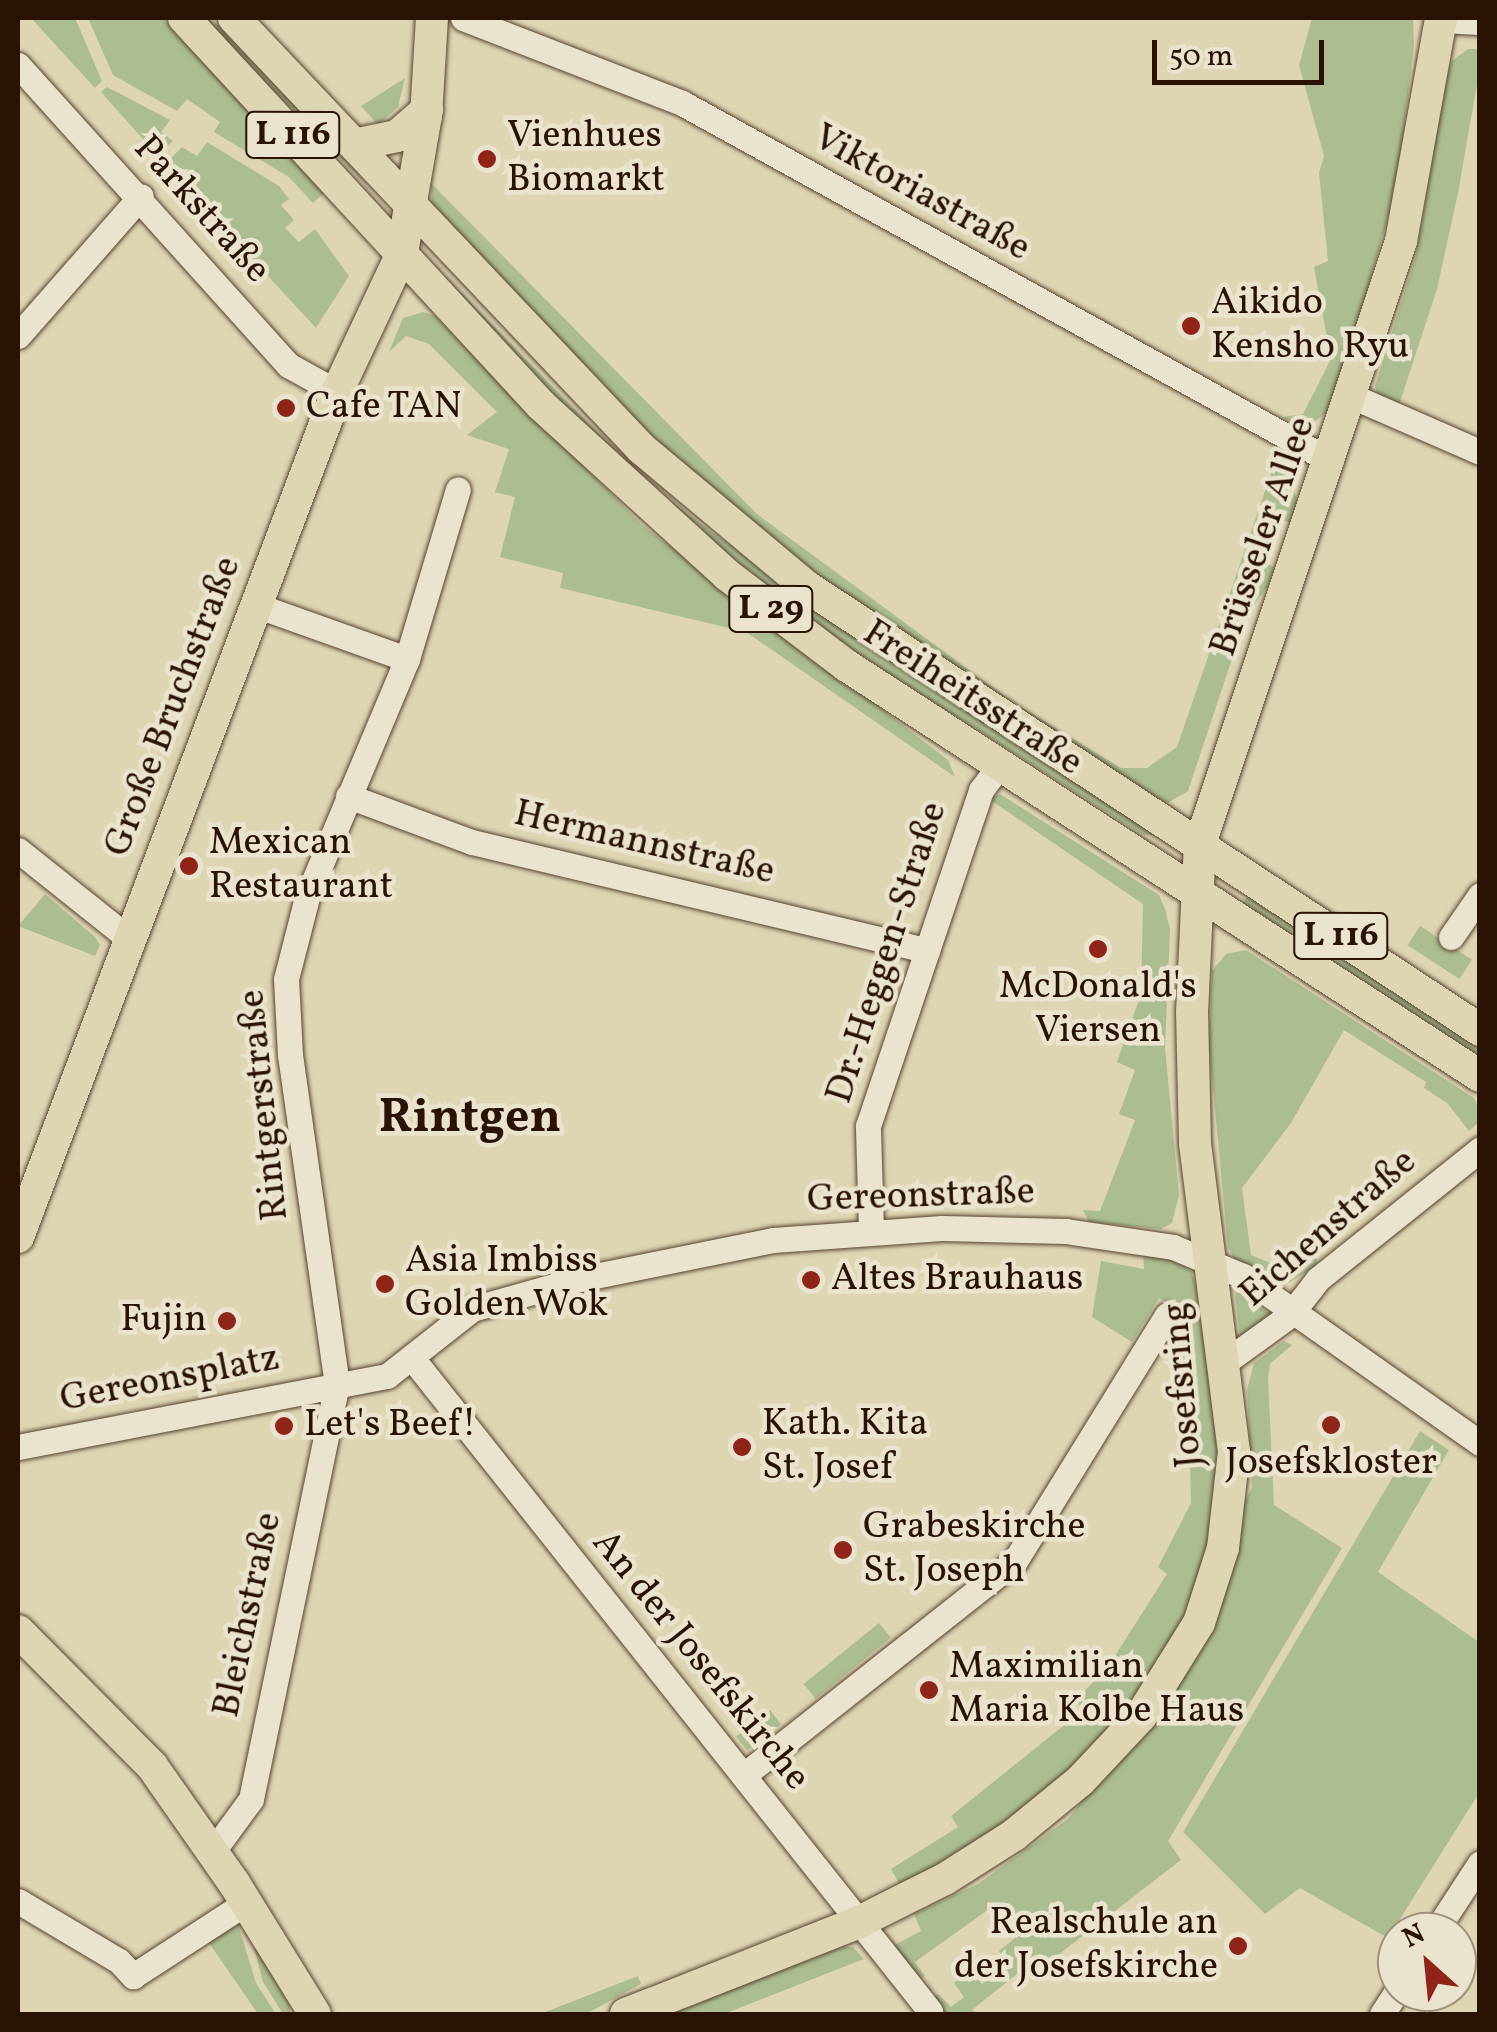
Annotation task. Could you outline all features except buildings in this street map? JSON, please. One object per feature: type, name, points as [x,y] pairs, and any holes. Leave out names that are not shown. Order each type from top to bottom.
[{"type":"main road","name":"Freiheitsstraße","points":[[184,18],[541,405],[727,575],[848,666],[1197,896],[1480,1076]]},
{"type":"main road","name":"Freiheitsstraße","points":[[234,18],[642,449],[807,587],[1480,1030]]},
{"type":"main road","name":"Große Bruchstraße","points":[[18,1237],[127,937],[258,606],[337,392],[402,253],[414,209],[427,110],[432,18]]},
{"type":"main road","name":"Brüsseler Allee","points":[[1200,844],[1354,397],[1400,240],[1441,19]]},
{"type":"main road","points":[[354,145],[397,136],[427,110]]},
{"type":"main road","name":"Josefsring","points":[[626,2014],[858,1922],[945,1880],[1051,1806],[1141,1716],[1184,1653],[1223,1548],[1234,1452],[1226,1362],[1195,1144],[1200,844]]},
{"type":"main road","points":[[18,1631],[152,1766],[214,1851],[315,2014]]},
{"type":"street","name":"Viktoriastraße","points":[[464,18],[682,103],[1331,460]]},
{"type":"street","points":[[1441,19],[1480,22]]},
{"type":"street","name":"Parkstraße","points":[[18,65],[140,196],[288,365],[337,392]]},
{"type":"street","points":[[18,336],[140,196]]},
{"type":"street","points":[[1354,397],[1480,452]]},
{"type":"street","name":"Rintgerstraße","points":[[337,1384],[290,1056],[286,979],[307,897],[407,659],[458,489]]},
{"type":"street","points":[[258,606],[407,659]]},
{"type":"street","name":"Dr.-Heggen-Straße","points":[[871,1230],[868,1126],[981,790],[999,766]]},
{"type":"street","name":"Hermannstraße","points":[[348,796],[472,842],[927,950]]},
{"type":"street","points":[[18,850],[127,937]]},
{"type":"street","points":[[1451,937],[1480,895]]},
{"type":"street","name":"Eichenstraße","points":[[1226,1362],[1290,1315],[1318,1279],[1480,1149]]},
{"type":"street","name":"Gereonstraße","points":[[337,1384],[387,1376],[472,1309],[673,1257],[871,1230],[1066,1230],[1173,1247],[1243,1276],[1290,1315],[1480,1443]]},
{"type":"street","points":[[744,1775],[1015,1560],[1168,1315]]},
{"type":"street","name":"An der Josefskirche","points":[[412,1358],[930,2011]]},
{"type":"street","name":"Gereonsplatz","points":[[18,1447],[337,1384]]},
{"type":"street","name":"Bleichstraße","points":[[214,1851],[250,1799],[337,1384]]},
{"type":"street","points":[[1448,1912],[1480,1863]]},
{"type":"street","points":[[18,1901],[119,1961],[133,1976],[247,1902]]},
{"type":"green space","points":[[31,18],[75,18],[102,81],[95,88]]},
{"type":"green space","points":[[88,18],[163,18],[324,193],[313,203],[289,177],[214,132],[220,122],[187,99],[177,111],[113,75]]},
{"type":"green space","points":[[201,18],[210,18],[244,47],[369,187]]},
{"type":"green space","points":[[1312,18],[1413,18],[1414,45],[1397,185],[1341,383],[1332,409],[1304,429],[1283,417],[1303,414],[1331,359],[1314,267],[1328,261],[1319,173],[1324,156],[1299,65]]},
{"type":"green space","points":[[1468,49],[1479,49],[1479,72],[1458,193],[1437,289],[1399,405],[1378,395],[1375,386],[1416,256],[1445,84],[1452,61]]},
{"type":"green space","points":[[405,78],[398,107],[378,125],[361,106]]},
{"type":"green space","points":[[107,87],[170,120],[161,132],[173,141],[157,155],[101,92]]},
{"type":"green space","points":[[207,142],[279,186],[289,199],[281,205],[294,220],[285,228],[299,242],[315,229],[349,276],[316,328],[165,164],[182,147],[197,156]]},
{"type":"green space","points":[[431,183],[757,514],[1014,703],[1121,768],[1147,768],[1177,747],[1276,459],[1289,467],[1297,501],[1290,523],[1281,520],[1265,563],[1275,567],[1268,586],[1247,614],[1188,791],[1164,805],[856,607],[656,447],[432,209]]},
{"type":"green space","points":[[432,263],[650,486],[786,587],[1154,835],[1143,835],[855,652],[645,492],[427,265]]},
{"type":"green space","points":[[423,312],[435,316],[642,525],[948,760],[955,777],[746,632],[560,588],[563,573],[500,557],[515,497],[495,492],[509,449],[467,435],[497,412],[429,344],[406,336],[389,352],[403,318]]},
{"type":"green space","points":[[1000,794],[1159,895],[1165,909],[1170,929],[1165,1048],[1179,1195],[1172,1223],[1161,1229],[1089,1222],[1083,1210],[1100,1211],[1135,1120],[1119,1114],[1135,1070],[1117,1062],[1141,994],[1143,904],[989,799]]},
{"type":"green space","points":[[45,894],[95,937],[100,945],[95,956],[18,926]]},
{"type":"green space","points":[[1248,896],[1479,1043],[1479,1056],[1243,903]]},
{"type":"green space","points":[[1420,926],[1472,960],[1459,979],[1407,945]]},
{"type":"green space","points":[[1246,950],[1474,1098],[1479,1110],[1479,1122],[1469,1131],[1447,1103],[1424,1088],[1426,1082],[1344,1030],[1291,1123],[1242,1188],[1251,1255],[1291,1271],[1317,1251],[1317,1266],[1285,1285],[1234,1259],[1228,1246],[1209,1046],[1212,971],[1226,954]]},
{"type":"green space","points":[[1143,1254],[1171,1258],[1191,1271],[1196,1286],[1218,1448],[1215,1520],[1202,1587],[1128,1715],[1075,1771],[972,1850],[900,1885],[891,1869],[958,1827],[951,1816],[1083,1710],[1075,1700],[1106,1670],[1167,1574],[1158,1567],[1191,1503],[1189,1408],[1175,1399],[1183,1385],[1168,1328],[1178,1310],[1159,1298],[1132,1342],[1092,1317],[1101,1261],[1144,1269]]},
{"type":"green space","points":[[1237,1292],[1272,1315],[1240,1336],[1235,1295]]},
{"type":"green space","points":[[1284,1341],[1292,1345],[1270,1364],[1268,1378],[1274,1505],[1342,1548],[1168,1841],[1181,1860],[1045,1965],[1038,1957],[972,2010],[978,2014],[941,2014],[933,1998],[938,1994],[951,2007],[964,1997],[954,1983],[970,1970],[982,1984],[1008,1964],[999,1951],[1020,1934],[996,1904],[915,1962],[925,1976],[919,1980],[893,1946],[921,1931],[914,1914],[978,1884],[1069,1818],[1098,1779],[1252,1488],[1247,1390],[1254,1363]]},
{"type":"green space","points":[[1420,1431],[1449,1450],[1378,1572],[1479,1642],[1479,1793],[1404,1912],[1377,1912],[1377,1932],[1300,1888],[1265,1914],[1183,1832]]},
{"type":"green space","points":[[879,1623],[891,1638],[816,1699],[804,1684]]},
{"type":"green space","points":[[770,1710],[781,1724],[747,1751],[736,1736]]},
{"type":"green space","points":[[237,1921],[256,1983],[276,2014],[258,2014],[207,1940]]},
{"type":"green space","points":[[251,1936],[286,1987],[291,2014],[283,2014],[263,1982]]},
{"type":"green space","points":[[840,1947],[853,1947],[864,1959],[724,2014],[657,2014]]},
{"type":"green space","points":[[638,1976],[641,1984],[586,2014],[540,2014]]},
{"type":"place","name":"Vienhues Biomarkt","points":[[487,159]]},
{"type":"place","name":"Aikido Kensho Ryu","points":[[1191,326]]},
{"type":"place","name":"Cafe TAN","points":[[286,408]]},
{"type":"place","name":"Mexican Restaurant","points":[[189,866]]},
{"type":"place","name":"McDonald's Viersen","points":[[1098,949]]},
{"type":"place","name":"Altes Brauhaus","points":[[811,1280]]},
{"type":"place","name":"Asia Imbiss Golden Wok","points":[[385,1284]]},
{"type":"place","name":"Fujin","points":[[227,1321]]},
{"type":"place","name":"Josefskloster","points":[[1331,1425]]},
{"type":"place","name":"Let's Beef!","points":[[284,1426]]},
{"type":"place","name":"Kath. Kita St. Josef","points":[[742,1447]]},
{"type":"place","name":"Grabeskirche St. Joseph","points":[[843,1550]]},
{"type":"place","name":"Maximilian Maria Kolbe Haus","points":[[929,1690]]},
{"type":"place","name":"Realschule an der Josefskirche","points":[[1238,1946]]},
{"type":"district","name":"Rintgen","points":[[470,1119]]}]
